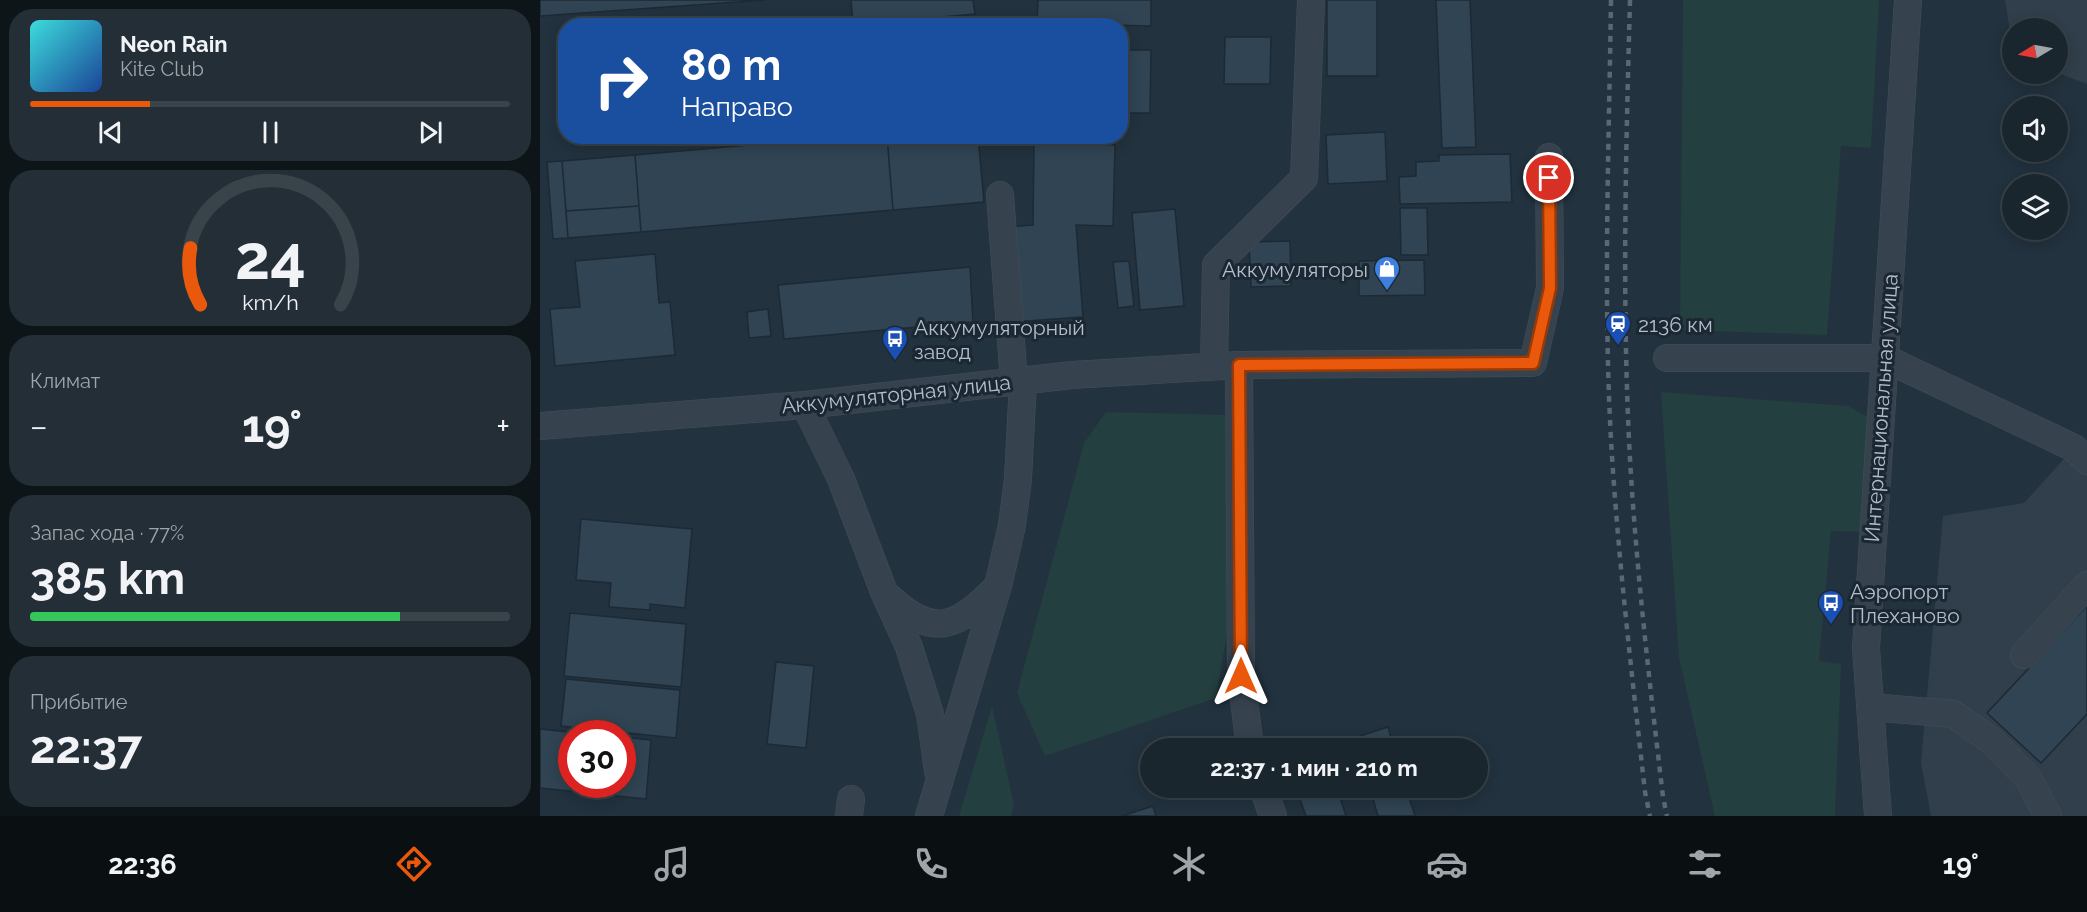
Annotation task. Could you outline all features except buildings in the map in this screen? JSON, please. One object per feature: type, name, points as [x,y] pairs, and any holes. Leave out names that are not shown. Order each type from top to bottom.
[{"type":"street","points":[[1249,738],[1241,676],[1227,365],[1216,265],[1304,178],[1311,0]]},
{"type":"street","name":"Интернациональная улица","points":[[1878,816],[1866,648],[1908,0]]},
{"type":"street","points":[[1000,195],[1018,381],[1227,365],[1533,363],[1550,288],[1549,157]]},
{"type":"street","points":[[1667,358],[1884,358],[2074,448],[2087,460]]},
{"type":"street","name":"Аккумуляторная улица","points":[[540,426],[805,405],[1018,381],[1015,504],[998,586],[929,816]]},
{"type":"street","points":[[805,405],[841,479],[884,592],[909,647],[930,714],[939,781]]},
{"type":"street","points":[[2024,655],[2087,585]]},
{"type":"street","points":[[884,592],[907,614],[924,622],[942,624],[958,620],[975,608],[998,586]]},
{"type":"street","points":[[1870,707],[1953,714],[1992,741],[2028,778],[2048,816]]},
{"type":"street","points":[[1267,798],[1273,816]]},
{"type":"shaded area","points":[[2005,0],[2087,0],[2087,84],[2068,77],[2068,18],[2008,18]]},
{"type":"shaded area","points":[[2080,441],[2087,447],[2087,816],[1931,816],[1921,763],[1943,516],[2024,503]]},
{"type":"green space","points":[[1683,0],[1879,0],[1871,148],[1841,146],[1827,335],[1680,330]]},
{"type":"green space","points":[[1661,392],[1848,406],[1874,420],[1868,532],[1831,531],[1819,661],[1841,664],[1835,816],[1715,816],[1679,658]]},
{"type":"green space","points":[[1106,412],[1225,415],[1228,628],[1216,698],[1045,756],[1017,693],[1084,443]]},
{"type":"green space","points":[[992,706],[1014,804],[1011,816],[959,816]]},
{"type":"railway","points":[[1611,0],[1607,275],[1611,440],[1626,616],[1645,792],[1650,816]]},
{"type":"railway","points":[[1630,0],[1625,275],[1629,440],[1643,618],[1667,816]]},
{"type":"place","name":"Аккумуляторы","points":[[1387,292]]},
{"type":"place","name":"2136 км","points":[[1618,347]]},
{"type":"place","name":"Аккумуляторный завод","points":[[895,362]]},
{"type":"place","name":"Аэропорт Плеханово","points":[[1831,626]]},
{"type":"route","points":[[1241,676],[1239,365],[1533,363],[1550,288],[1549,178]]}]
